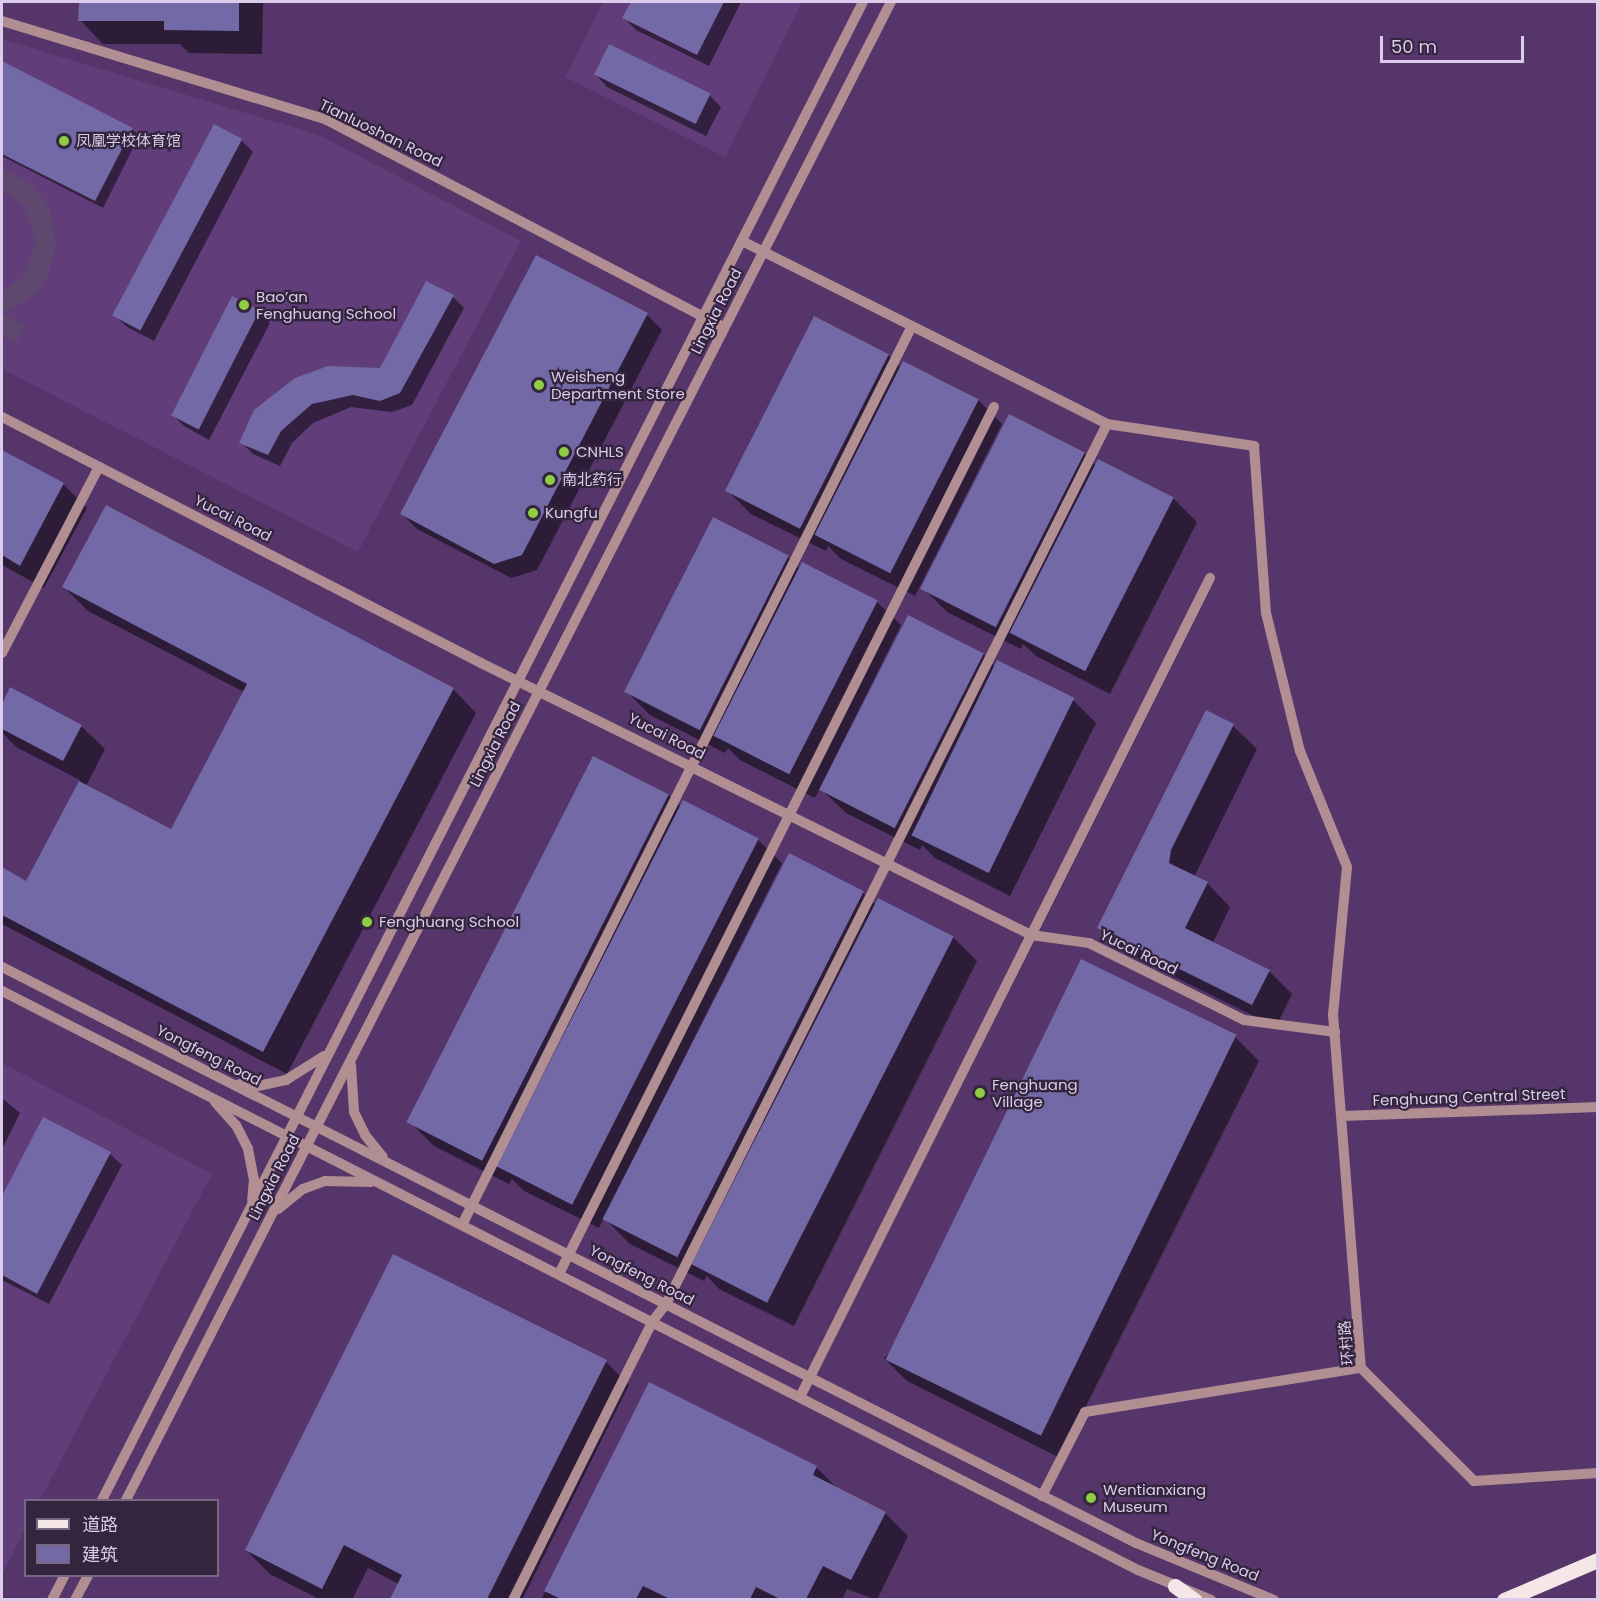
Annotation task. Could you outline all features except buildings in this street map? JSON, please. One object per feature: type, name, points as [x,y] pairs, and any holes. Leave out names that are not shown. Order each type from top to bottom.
[{"type":"main road","points":[[1504,1599],[1598,1560]]},
{"type":"main road","points":[[1175,1586],[1194,1599]]},
{"type":"street","name":"Lingxia Road","points":[[103,1499],[863,2]]},
{"type":"street","name":"Lingxia Road","points":[[127,1499],[891,2]]},
{"type":"street","name":"Tianluoshan Road","points":[[2,21],[325,119],[724,328]]},
{"type":"street","points":[[513,1599],[652,1322],[666,1304],[1107,424],[742,241]]},
{"type":"street","points":[[462,1225],[912,326]]},
{"type":"street","points":[[559,1274],[994,407]]},
{"type":"street","name":"Yucai Road","points":[[2,417],[518,681],[692,765],[1031,935],[1089,943],[1244,1020],[1335,1032]]},
{"type":"street","name":"环村路","points":[[1107,424],[1254,446],[1266,613],[1300,751],[1347,867],[1335,1032],[1361,1368],[1474,1481],[1598,1473]]},
{"type":"street","points":[[2,653],[99,467]]},
{"type":"street","points":[[800,1397],[1210,578]]},
{"type":"street","name":"Yongfeng Road","points":[[2,967],[1042,1496],[1162,1555],[1274,1599]]},
{"type":"street","points":[[2,991],[1175,1586],[1210,1599]]},
{"type":"street","points":[[222,1078],[258,1086],[286,1080],[316,1064],[335,1042]]},
{"type":"street","points":[[357,1048],[350,1074],[354,1112],[375,1149],[398,1168]]},
{"type":"street","points":[[203,1092],[229,1117],[248,1149],[254,1179],[248,1214]]},
{"type":"street","name":"Fenghuang Central Street","points":[[1342,1116],[1598,1107]]},
{"type":"street","points":[[266,1226],[294,1195],[325,1181],[363,1180],[392,1189]]},
{"type":"street","points":[[1042,1496],[1085,1412],[1361,1368]]},
{"type":"street","points":[[52,1599],[63,1577]]},
{"type":"street","points":[[75,1599],[87,1577]]},
{"type":"shaded area","points":[[603,2],[802,2],[725,157],[565,77]]},
{"type":"shaded area","name":"Bao’an Fenghuang School","points":[[2,39],[319,135],[521,241],[358,552],[2,369]]},
{"type":"shaded area","points":[[2,167],[30,184],[41,196],[50,210],[56,243],[48,275],[39,289],[27,301],[2,313],[2,292],[24,276],[36,242],[25,208],[2,190]]},
{"type":"shaded area","points":[[2,313],[25,325],[16,343],[2,335]]},
{"type":"shaded area","points":[[2,1063],[212,1174],[41,1499],[24,1499],[24,1531],[2,1575]]},
{"type":"place","name":"凤凰学校体育馆","points":[[64,141]]},
{"type":"place","name":"Bao’an Fenghuang School","points":[[244,305]]},
{"type":"place","name":"Weisheng Department Store","points":[[539,385]]},
{"type":"place","name":"CNHLS","points":[[564,452]]},
{"type":"place","name":"南北药行","points":[[550,480]]},
{"type":"place","name":"Kungfu","points":[[533,513]]},
{"type":"place","name":"Fenghuang School","points":[[367,922]]},
{"type":"place","name":"Fenghuang Village","points":[[980,1093]]},
{"type":"place","name":"Wentianxiang Museum","points":[[1091,1498]]}]
